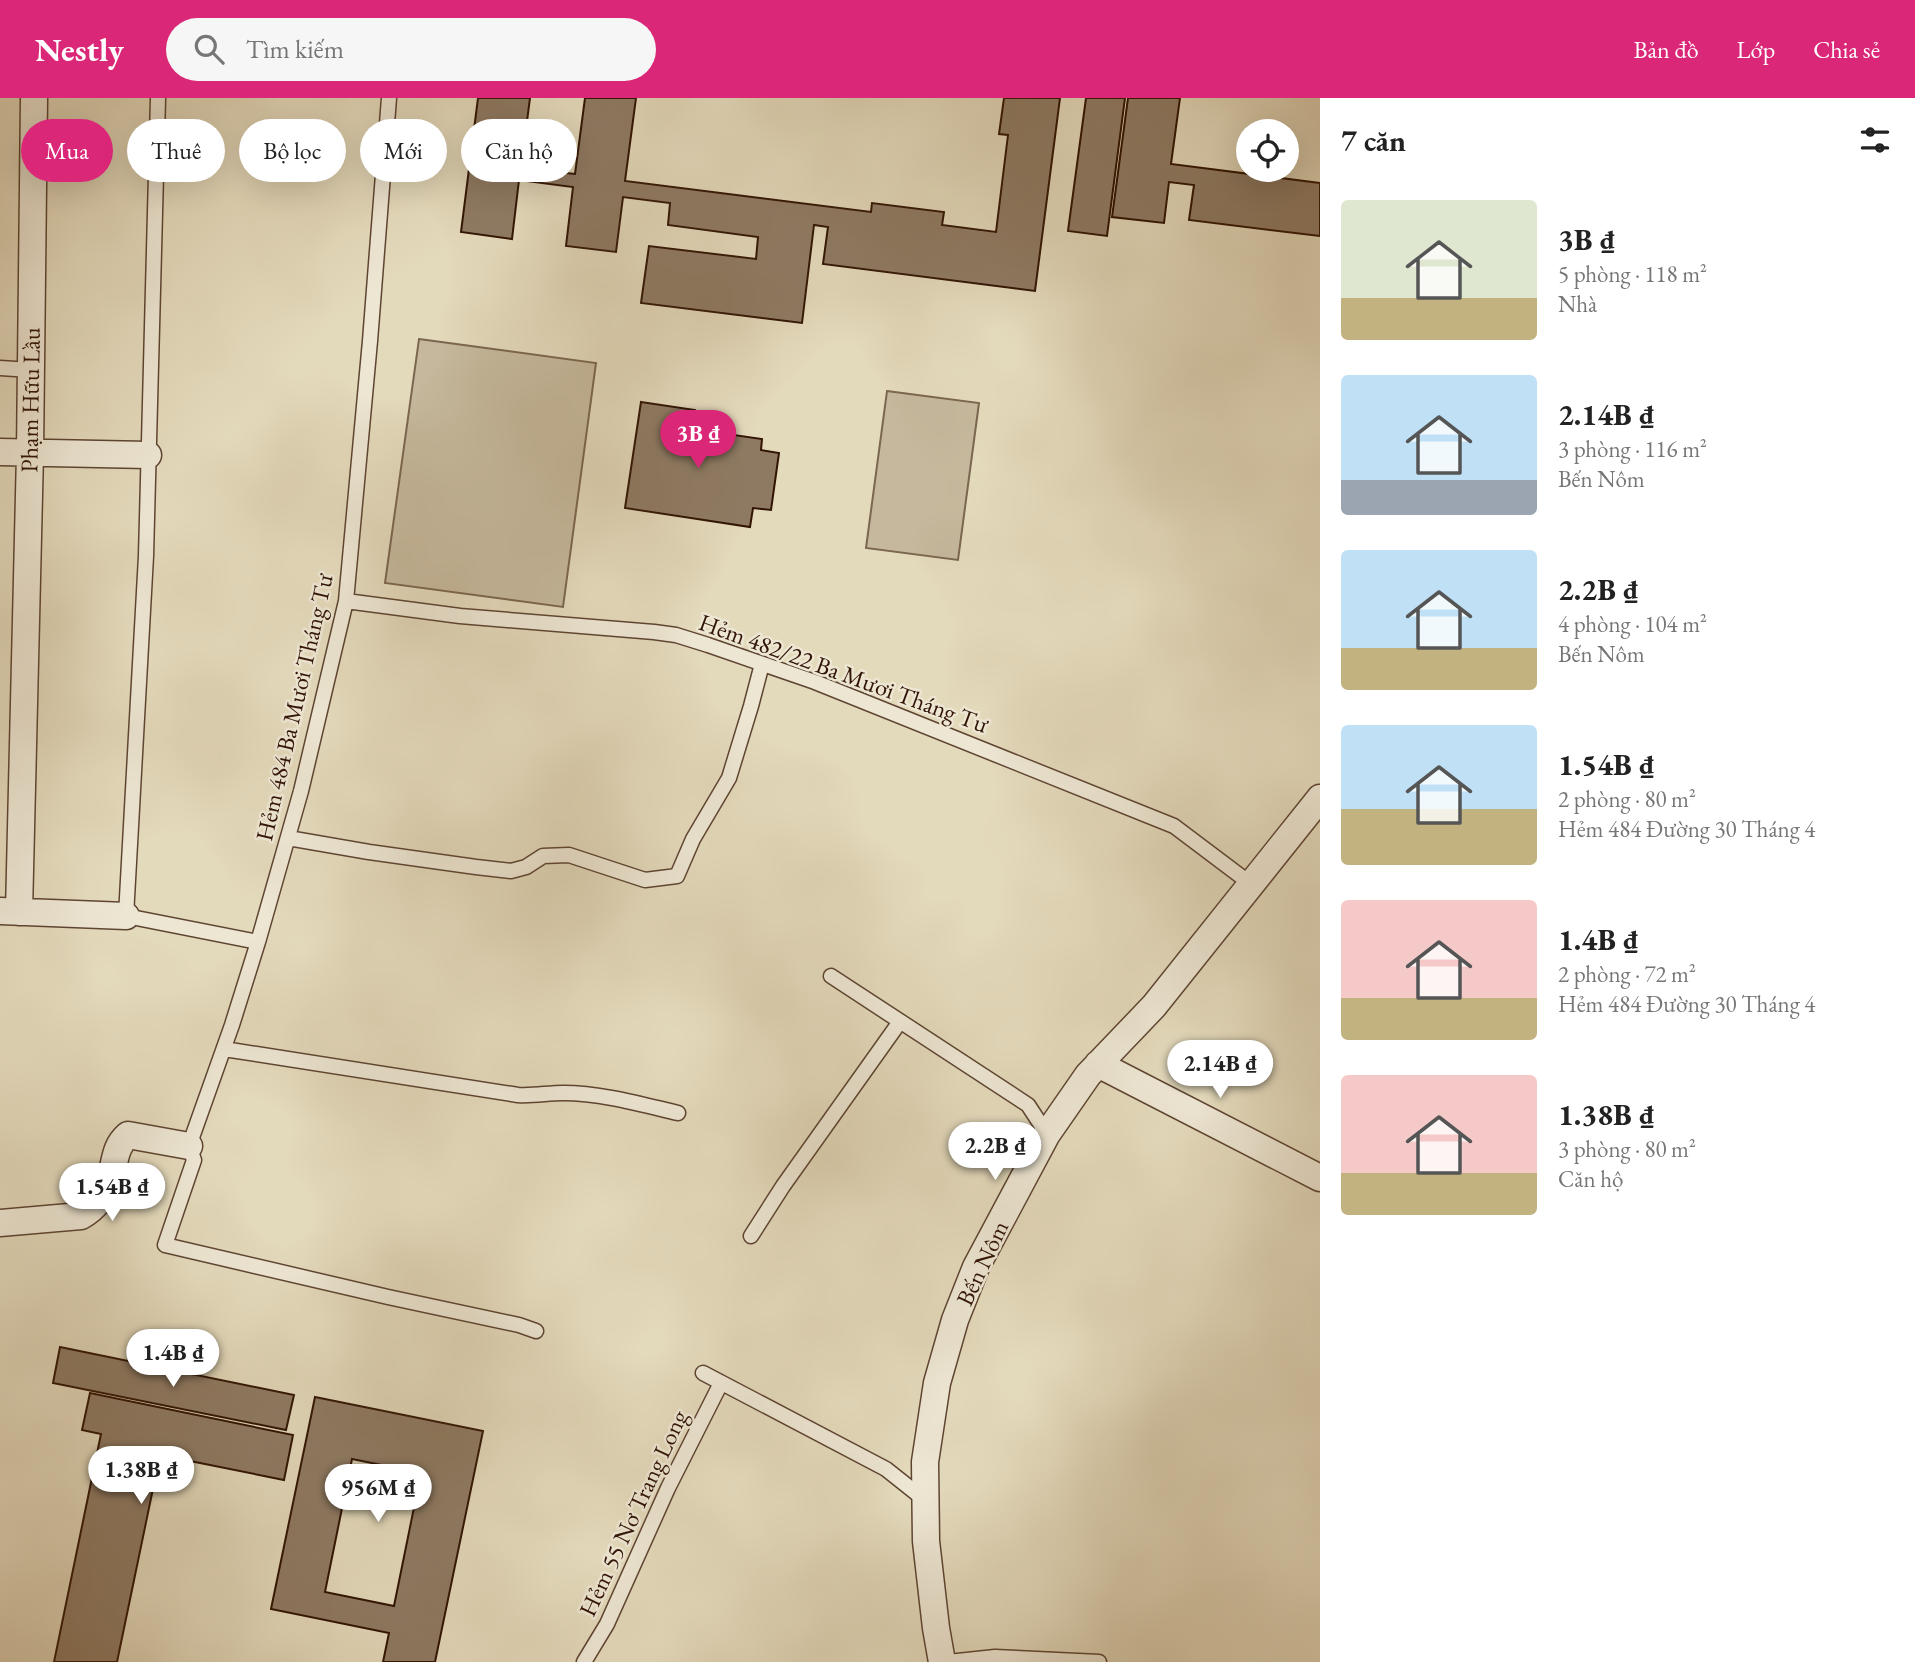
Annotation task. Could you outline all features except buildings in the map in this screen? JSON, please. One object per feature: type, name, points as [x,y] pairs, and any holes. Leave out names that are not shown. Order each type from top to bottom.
[{"type":"street","name":"Phạm Hữu Lầu","points":[[9,911],[30,453],[34,98]]},
{"type":"street","points":[[0,452],[148,455]]},
{"type":"street","name":"Bến Nôm","points":[[942,1662],[926,1541],[925,1462],[937,1383],[955,1320],[975,1267],[1047,1134],[1088,1075],[1154,1006],[1320,798]]},
{"type":"street","points":[[9,911],[126,916]]},
{"type":"street","points":[[1098,1065],[1320,1178]]},
{"type":"street","points":[[0,1223],[82,1216],[93,1209],[109,1182],[120,1142],[128,1135],[189,1146]]},
{"type":"lane","points":[[158,98],[146,556],[126,916],[258,942]]},
{"type":"lane","name":"Hẻm 484 Ba Mươi Tháng Tư","points":[[389,98],[346,601],[288,838],[224,1049],[189,1146],[194,1160],[165,1245],[536,1331]]},
{"type":"lane","points":[[0,368],[31,370]]},
{"type":"lane","name":"Hẻm 482/22 Ba Mươi Tháng Tư","points":[[346,601],[460,616],[676,635],[815,682],[1174,826],[1251,884]]},
{"type":"lane","points":[[288,838],[511,871],[526,867],[543,856],[569,855],[645,880],[677,876],[693,839],[729,778],[762,664]]},
{"type":"lane","points":[[831,976],[1028,1105],[1047,1134]]},
{"type":"lane","points":[[751,1236],[783,1186],[899,1023]]},
{"type":"lane","points":[[224,1049],[519,1095],[562,1093],[593,1096],[678,1113]]},
{"type":"lane","points":[[703,1373],[886,1469],[925,1500]]},
{"type":"lane","name":"Hẻm 55 Nơ Trang Long","points":[[584,1662],[607,1624],[668,1488],[721,1382]]},
{"type":"lane","points":[[948,1662],[995,1657],[1099,1662]]},
{"type":"shaded area","points":[[419,339],[596,363],[563,607],[385,583]]},
{"type":"shaded area","points":[[887,391],[979,403],[958,560],[866,548]]}]
